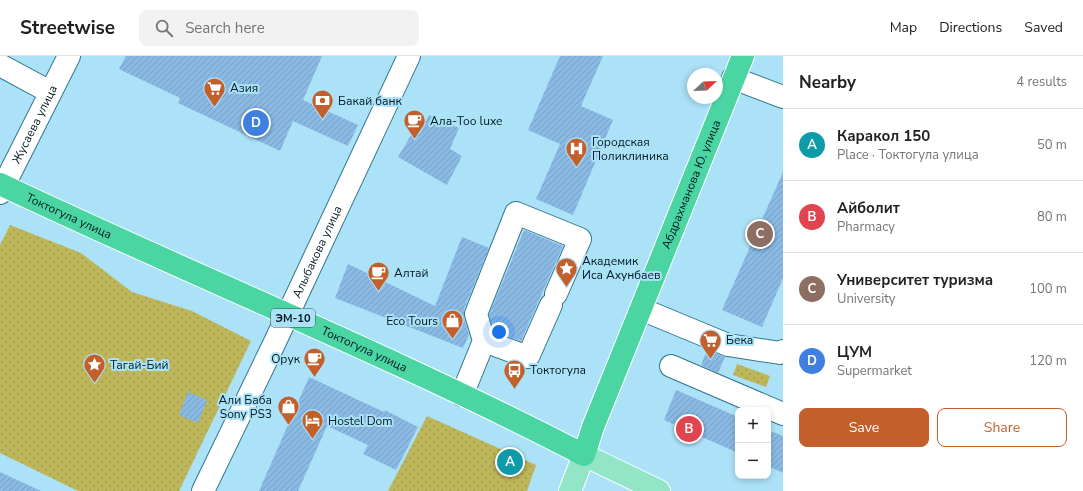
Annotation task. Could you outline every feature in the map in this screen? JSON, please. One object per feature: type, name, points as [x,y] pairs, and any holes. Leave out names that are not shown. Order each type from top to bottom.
[{"type":"highway","name":"Абдрахманова Ю. улица","points":[[584,455],[736,63]]},
{"type":"highway","name":"Токтогула улица","points":[[1,188],[318,328],[462,395],[584,455]]},
{"type":"main road","name":"Абдрахманова Ю. улица","points":[[570,491],[584,455]]},
{"type":"main road","name":"Токтогула улица","points":[[584,455],[659,491]]},
{"type":"street","name":"Жусаева улица","points":[[1,188],[69,56]]},
{"type":"street","name":"Алыбакова улица","points":[[203,491],[409,56]]},
{"type":"street","points":[[736,63],[783,97]]},
{"type":"street","points":[[0,65],[50,92]]},
{"type":"street","points":[[462,395],[484,341],[476,314],[516,213],[580,239],[528,357],[484,341]]},
{"type":"street","points":[[641,309],[728,345],[780,353],[783,351]]},
{"type":"street","points":[[672,366],[783,414]]},
{"type":"shaded area","points":[[10,225],[81,253],[132,292],[192,311],[251,341],[179,491],[78,491],[0,453],[0,245]]},
{"type":"shaded area","points":[[737,364],[770,376],[766,387],[733,375]]},
{"type":"shaded area","points":[[427,416],[536,465],[527,491],[388,491]]},
{"type":"building","points":[[126,56],[322,56],[303,100],[358,125],[348,146],[293,121],[280,151],[178,103],[180,98],[119,69]]},
{"type":"building","points":[[560,56],[603,56],[581,106],[613,120],[573,215],[536,199],[560,144],[528,130]]},
{"type":"building","points":[[429,115],[459,128],[450,149],[462,156],[447,185],[398,157],[414,130],[420,134]]},
{"type":"building","points":[[783,172],[783,278],[762,327],[722,310]]},
{"type":"building","points":[[524,230],[563,246],[521,341],[494,331],[489,315]]},
{"type":"building","points":[[462,237],[489,248],[464,309],[464,318],[469,335],[463,348],[335,298],[348,264],[435,306]]},
{"type":"building","points":[[707,350],[725,357],[718,373],[701,365]]},
{"type":"building","points":[[309,377],[384,412],[385,410],[418,427],[396,470],[363,454],[368,445],[327,426],[298,491],[259,491]]},
{"type":"building","points":[[676,390],[735,416],[735,452],[664,420]]},
{"type":"building","points":[[188,392],[207,400],[198,423],[179,415]]},
{"type":"building","points":[[771,431],[783,436],[783,473],[771,467]]},
{"type":"building","points":[[0,472],[41,491],[0,491]]},
{"type":"place","name":"Азия","points":[[215,108]]},
{"type":"place","name":"Бакай банк","points":[[322,120]]},
{"type":"place","name":"ЦУМ","points":[[256,123]]},
{"type":"place","name":"Ала-Тоо luxe","points":[[414,140]]},
{"type":"place","name":"Городская Поликлиника","points":[[577,168]]},
{"type":"place","name":"Университет туризма","points":[[760,234]]},
{"type":"place","name":"Академик Иса Ахунбаев","points":[[567,288]]},
{"type":"place","name":"Алтай","points":[[378,292]]},
{"type":"place","name":"Eco Tours","points":[[453,340]]},
{"type":"place","name":"Бека","points":[[710,360]]},
{"type":"place","name":"Орук","points":[[315,378]]},
{"type":"place","name":"Тагай-Бий","points":[[94,384]]},
{"type":"place","name":"Токтогула","points":[[514,390]]},
{"type":"place","name":"Али Баба Sony PS3","points":[[288,426]]},
{"type":"place","name":"Айболит","points":[[689,429]]},
{"type":"place","name":"Hostel Dom","points":[[313,440]]},
{"type":"place","name":"Каракол 150","points":[[510,462]]}]
